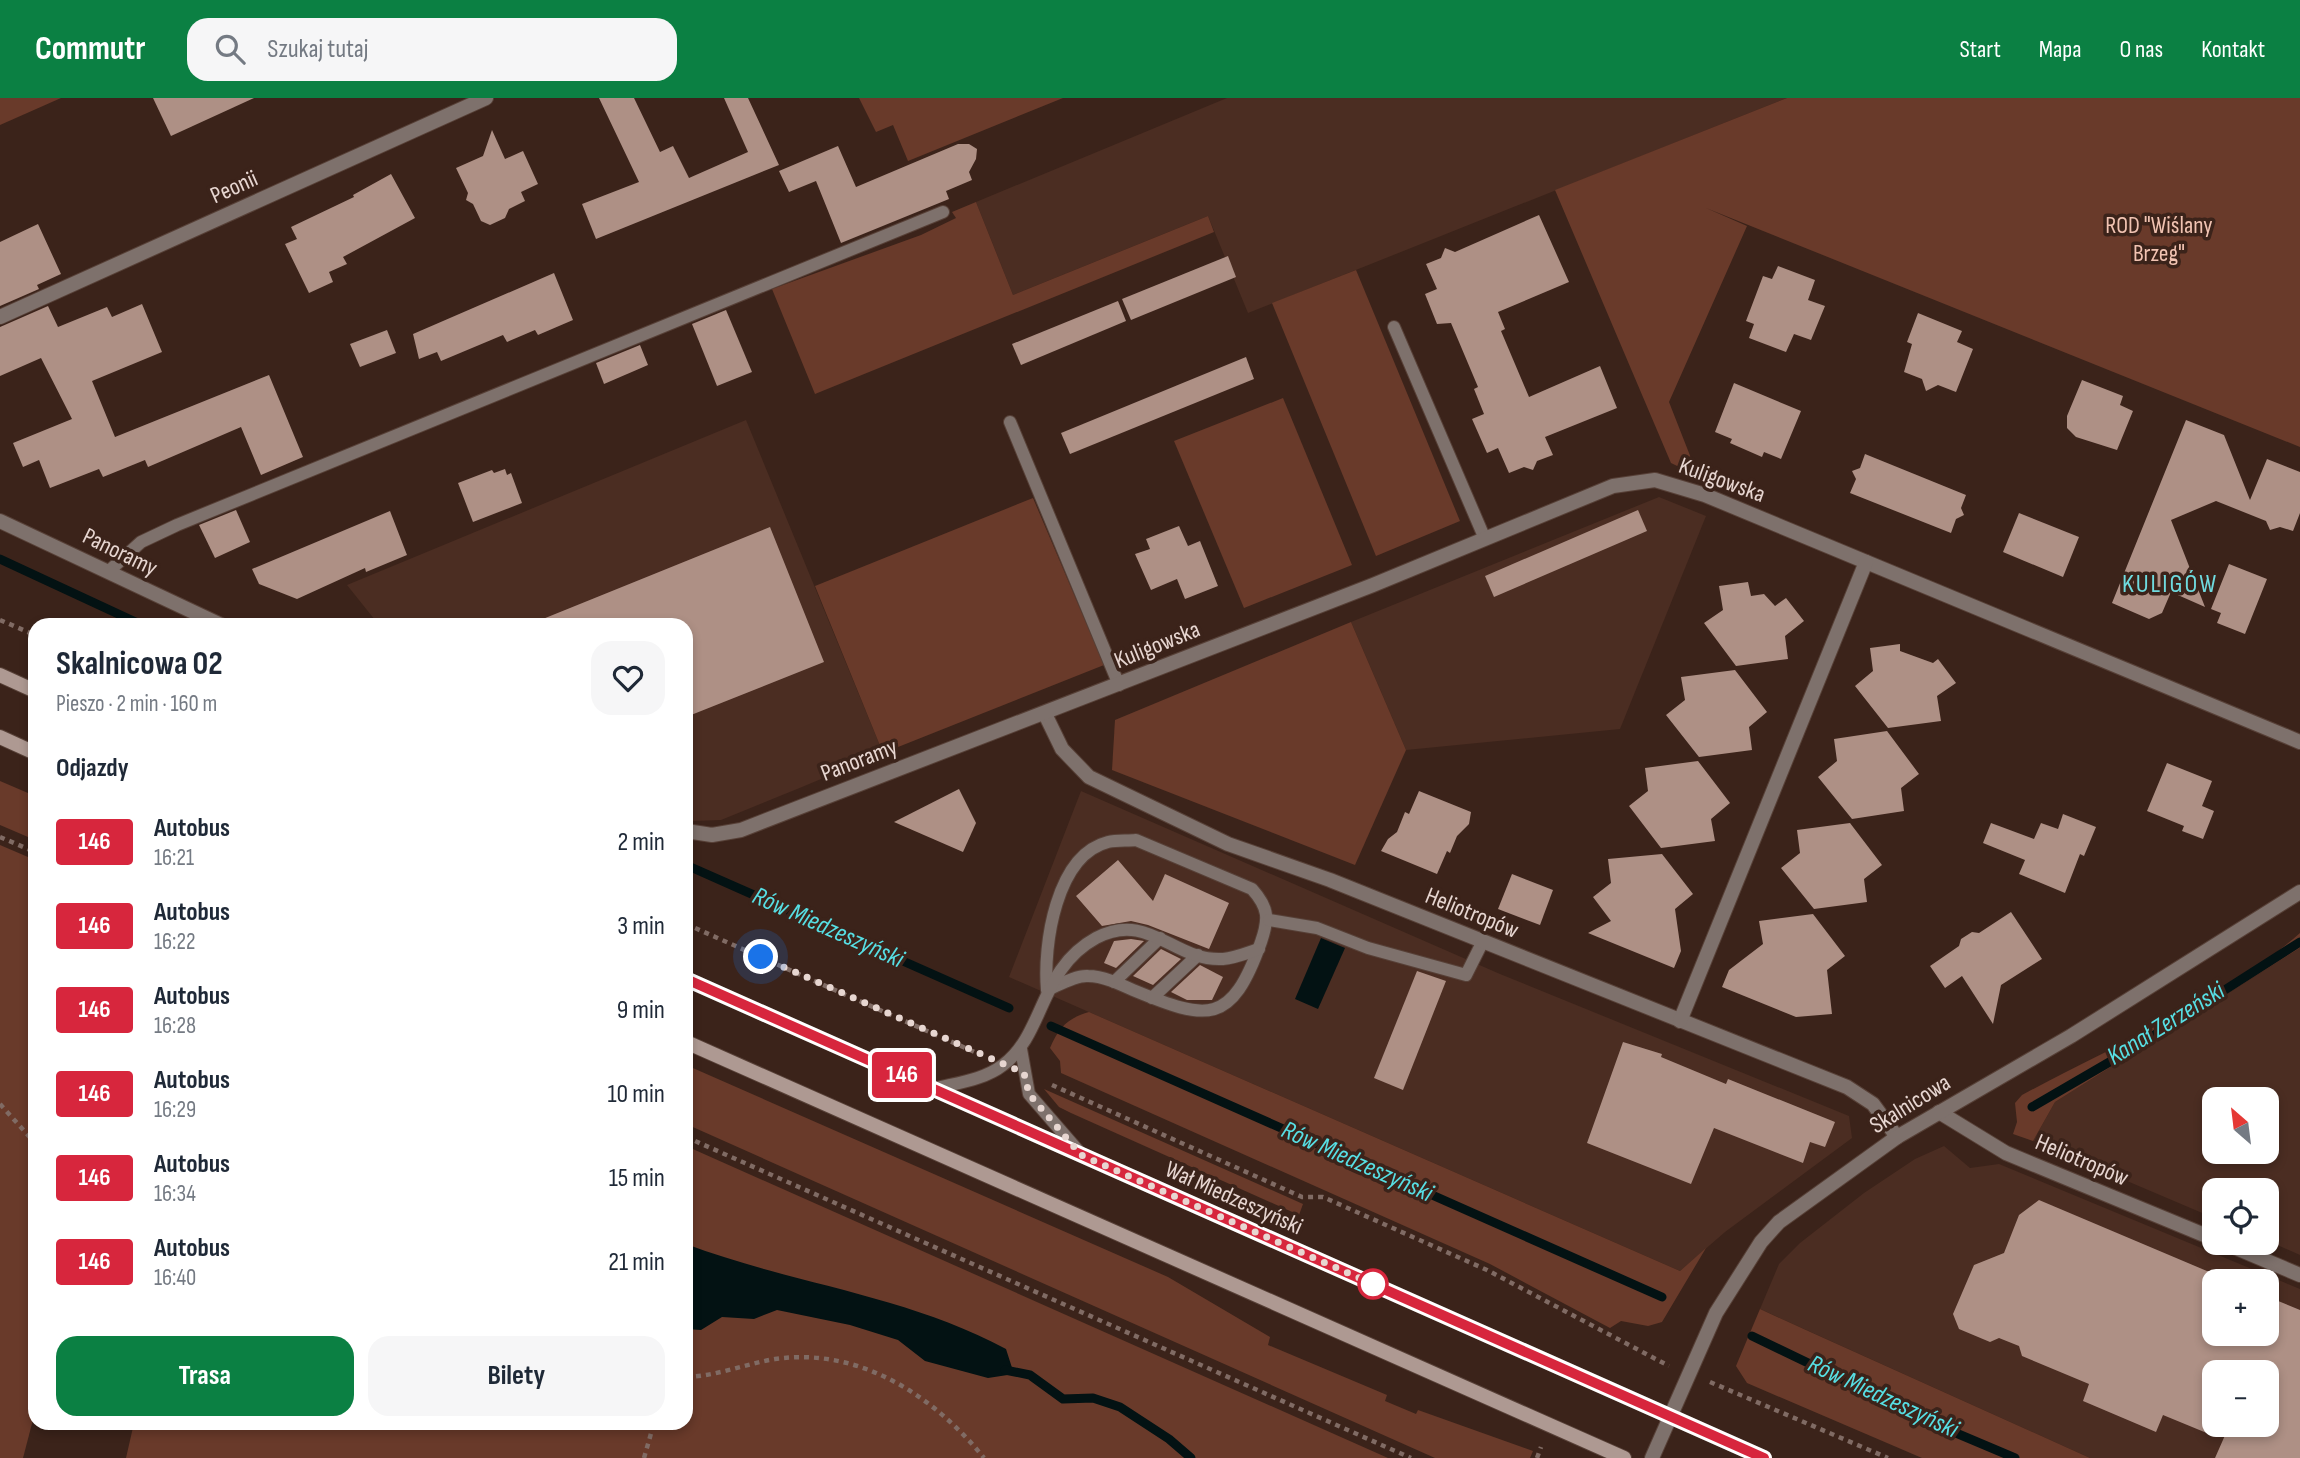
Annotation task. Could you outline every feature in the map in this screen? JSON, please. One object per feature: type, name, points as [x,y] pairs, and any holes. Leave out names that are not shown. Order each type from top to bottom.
[{"type":"main road","points":[[0,676],[28,688]]},
{"type":"main road","points":[[0,737],[28,750]]},
{"type":"main road","name":"Wał Miedzeszyński","points":[[693,982],[1764,1458]]},
{"type":"main road","points":[[693,1045],[1605,1452],[1624,1458]]},
{"type":"street","name":"Peonii","points":[[0,317],[486,98]]},
{"type":"street","name":"Kuligowska","points":[[1045,714],[1613,486],[1655,480],[1705,495],[2300,742]]},
{"type":"street","name":"Panoramy","points":[[0,521],[206,618]]},
{"type":"street","points":[[1680,1021],[1866,562]]},
{"type":"street","name":"Panoramy","points":[[693,832],[712,835],[741,830],[1045,714]]},
{"type":"street","name":"Heliotropów","points":[[1045,714],[1068,758],[1103,785],[1228,844],[1483,941],[1847,1087],[1873,1104],[1897,1137]]},
{"type":"street","name":"Skalnicowa","points":[[1651,1458],[1716,1313],[1761,1242],[1804,1202],[1897,1137],[2082,1030],[2300,892]]},
{"type":"street","name":"Heliotropów","points":[[1939,1112],[2006,1153],[2202,1234]]},
{"type":"street","points":[[2253,1255],[2300,1275]]},
{"type":"lane","points":[[109,571],[141,542],[177,525],[943,212]]},
{"type":"lane","points":[[1394,327],[1485,539]]},
{"type":"lane","points":[[1010,422],[1119,685]]},
{"type":"lane","points":[[1136,840],[1252,889],[1264,903],[1269,920],[1259,949],[1238,993],[1224,1006],[1203,1013],[1086,975],[1047,990],[1048,926],[1072,871],[1084,856],[1107,842],[1136,840]]},
{"type":"lane","points":[[1269,920],[1317,928],[1368,948],[1466,975],[1483,941]]},
{"type":"lane","points":[[933,1089],[990,1073],[1004,1065],[1021,1049],[1047,990],[1073,955],[1095,939],[1116,929],[1135,928],[1198,955],[1221,960],[1259,949]]},
{"type":"lane","points":[[1114,982],[1160,938]]},
{"type":"lane","points":[[1152,998],[1198,955]]},
{"type":"lane","points":[[1021,1049],[1029,1094],[1081,1155]]},
{"type":"path","points":[[0,620],[28,632]]},
{"type":"path","points":[[0,837],[28,849]]},
{"type":"path","points":[[693,927],[1004,1065]]},
{"type":"path","points":[[1024,1073],[1302,1197],[1323,1197],[1487,1270],[1648,1358],[1888,1458]]},
{"type":"path","points":[[0,1104],[28,1135]]},
{"type":"path","points":[[693,1141],[1411,1458]]},
{"type":"path","points":[[693,1377],[704,1377],[775,1359],[834,1359],[878,1373],[912,1390],[971,1442],[984,1458]]},
{"type":"path","points":[[644,1458],[652,1430]]},
{"type":"path","points":[[1536,1458],[1541,1447]]},
{"type":"shaded area","points":[[1227,98],[1787,98],[1248,313],[1208,216],[1013,295],[976,202]]},
{"type":"shaded area","points":[[746,420],[883,753],[721,820],[693,821],[693,618],[373,618],[347,585]]},
{"type":"shaded area","points":[[1659,497],[1706,516],[1620,729],[1406,750],[1351,622]]},
{"type":"shaded area","points":[[1081,791],[1500,974],[1849,1116],[1852,1138],[1725,1232],[1680,1271],[1009,977]]},
{"type":"shaded area","points":[[1321,938],[1345,948],[1318,1009],[1295,999]]},
{"type":"shaded area","points":[[2300,948],[2300,1255],[2279,1246],[2279,1178],[2202,1178],[2202,1213],[2033,1141],[2055,1102]]},
{"type":"shaded area","points":[[1944,1146],[1970,1168],[1999,1164],[2202,1248],[2202,1255],[2218,1255],[2252,1269],[2202,1269],[2202,1346],[2279,1346],[2279,1280],[2300,1289],[2300,1458],[2090,1458],[1760,1309],[1779,1264],[1800,1243],[1864,1193],[1915,1159]]},
{"type":"shaded area","points":[[693,1246],[929,1315],[1006,1349],[1014,1374],[988,1378],[925,1361],[898,1340],[850,1325],[777,1310],[754,1319],[722,1317],[701,1330],[693,1329]]},
{"type":"green space","points":[[0,98],[61,98],[0,125]]},
{"type":"green space","points":[[859,98],[1063,98],[908,161],[893,125],[876,132]]},
{"type":"green space","name":"ROD \"Wiślany Brzeg\"","points":[[1787,98],[2300,98],[2300,447],[1706,208],[1747,226],[1669,402],[1698,476],[1671,463],[1555,190]]},
{"type":"green space","points":[[976,202],[1013,295],[1208,216],[1214,232],[815,394],[772,289],[921,235],[956,218],[952,212]]},
{"type":"green space","points":[[1356,270],[1460,521],[1376,556],[1272,303]]},
{"type":"green space","points":[[1283,398],[1352,565],[1244,608],[1174,441]]},
{"type":"green space","points":[[1033,498],[1104,665],[883,753],[815,586]]},
{"type":"green space","points":[[1351,622],[1406,750],[1355,865],[1112,770],[1115,720]]},
{"type":"green space","points":[[0,781],[28,793],[28,837],[0,825]]},
{"type":"green space","points":[[0,845],[28,857],[28,1430],[30,1430],[23,1458],[0,1458]]},
{"type":"green space","points":[[2300,933],[2300,948],[2055,1102],[2033,1141],[2013,1134],[2017,1122],[2015,1103],[2022,1095],[2203,1001],[2270,957]]},
{"type":"green space","points":[[1089,1012],[1680,1271],[1706,1248],[1662,1322],[1648,1326],[1621,1321],[1610,1328],[1490,1264],[1061,1073],[1060,1061],[1050,1048],[1065,1024]]},
{"type":"green space","points":[[693,1068],[1168,1277],[1270,1337],[1268,1345],[1387,1395],[1385,1401],[1416,1414],[1418,1410],[1533,1451],[1530,1458],[1435,1458],[693,1127]]},
{"type":"green space","points":[[1044,1089],[1303,1204],[1299,1215],[1071,1113],[1059,1107]]},
{"type":"green space","points":[[693,1149],[1388,1458],[126,1458],[132,1430],[693,1430]]},
{"type":"green space","points":[[1760,1309],[2090,1458],[1922,1458],[1747,1383],[1736,1366]]},
{"type":"building","points":[[153,98],[254,98],[171,136]]},
{"type":"building","points":[[599,98],[634,98],[660,152],[673,146],[689,178],[748,152],[724,98],[748,98],[779,165],[596,239],[582,204],[639,182]]},
{"type":"building","points":[[492,130],[505,159],[523,151],[538,184],[521,192],[525,201],[509,209],[505,218],[490,225],[481,221],[473,204],[466,200],[468,193],[456,168],[483,156]]},
{"type":"building","points":[[958,144],[969,144],[977,149],[976,159],[969,172],[972,180],[946,191],[949,199],[841,243],[816,181],[789,192],[779,171],[838,146],[856,187]]},
{"type":"building","points":[[391,174],[415,218],[343,257],[347,264],[329,272],[333,282],[309,293],[285,244],[297,239],[291,227],[354,197],[353,195]]},
{"type":"building","points":[[1539,215],[1569,282],[1498,312],[1505,329],[1501,331],[1529,397],[1600,366],[1617,408],[1545,437],[1553,455],[1537,461],[1533,470],[1524,467],[1509,473],[1498,448],[1487,453],[1472,419],[1484,414],[1474,389],[1478,387],[1451,323],[1437,324],[1425,294],[1437,289],[1426,264],[1441,258],[1445,248],[1455,252]]},
{"type":"building","points":[[38,224],[61,274],[37,285],[39,289],[0,306],[0,242]]},
{"type":"building","points":[[1228,256],[1236,277],[1131,320],[1122,299]]},
{"type":"building","points":[[1778,266],[1815,280],[1808,300],[1825,306],[1811,340],[1794,334],[1786,352],[1749,338],[1754,324],[1746,321],[1763,276],[1772,279]]},
{"type":"building","points":[[554,273],[573,320],[538,335],[535,330],[507,342],[503,335],[441,361],[437,352],[419,359],[413,334]]},
{"type":"building","points":[[1118,301],[1126,321],[1021,365],[1012,344]]},
{"type":"building","points":[[142,304],[162,352],[92,381],[115,437],[269,375],[303,457],[261,475],[241,427],[148,467],[145,460],[103,477],[99,469],[50,488],[39,460],[23,467],[13,443],[72,419],[41,358],[0,376],[0,327],[48,306],[58,327],[107,307],[112,317]]},
{"type":"building","points":[[726,310],[752,372],[717,386],[692,324]]},
{"type":"building","points":[[1918,313],[1962,331],[1957,342],[1973,349],[1956,392],[1938,385],[1926,391],[1922,379],[1904,372],[1912,344],[1907,342]]},
{"type":"building","points":[[387,330],[396,353],[360,367],[350,344]]},
{"type":"building","points":[[640,345],[648,365],[604,384],[596,363]]},
{"type":"building","points":[[1246,357],[1254,379],[1070,454],[1061,433]]},
{"type":"building","points":[[2082,380],[2123,396],[2120,405],[2133,411],[2117,450],[2076,437],[2067,428],[2067,416]]},
{"type":"building","points":[[1734,383],[1801,411],[1781,459],[1764,452],[1762,457],[1730,443],[1732,439],[1715,432]]},
{"type":"building","points":[[2186,420],[2224,435],[2250,500],[2267,459],[2300,472],[2300,513],[2293,531],[2280,527],[2270,530],[2266,521],[2216,501],[2171,520],[2205,607],[2171,592],[2162,613],[2149,619],[2112,603]]},
{"type":"building","points":[[1865,454],[1966,495],[1961,508],[1964,515],[1956,519],[1951,533],[1850,493],[1856,479],[1852,471],[1860,468]]},
{"type":"building","points":[[505,469],[507,475],[511,473],[522,503],[473,522],[458,483],[492,470],[494,473]]},
{"type":"building","points":[[236,510],[250,542],[215,558],[199,525]]},
{"type":"building","points":[[1638,510],[1647,531],[1494,597],[1485,576]]},
{"type":"building","points":[[390,511],[407,555],[366,572],[365,568],[297,599],[259,584],[252,569]]},
{"type":"building","points":[[2019,513],[2079,537],[2063,577],[2003,552]]},
{"type":"building","points":[[1179,526],[1188,546],[1200,541],[1218,586],[1185,599],[1177,579],[1151,590],[1135,554],[1150,549],[1146,539]]},
{"type":"building","points":[[770,527],[824,662],[693,714],[693,618],[545,618]]},
{"type":"building","points":[[2229,564],[2267,579],[2245,634],[2217,623],[2221,613],[2211,609]]},
{"type":"building","points":[[1748,582],[1751,596],[1764,594],[1775,606],[1786,598],[1804,621],[1785,636],[1788,659],[1736,666],[1704,623],[1723,610],[1719,586]]},
{"type":"building","points":[[1900,644],[1900,651],[1933,663],[1938,659],[1956,683],[1937,696],[1941,721],[1888,728],[1855,686],[1873,671],[1870,648]]},
{"type":"building","points":[[1735,670],[1767,712],[1749,727],[1752,750],[1699,757],[1666,715],[1685,700],[1681,677]]},
{"type":"building","points":[[1887,731],[1919,774],[1901,788],[1904,811],[1852,819],[1818,777],[1837,761],[1834,739]]},
{"type":"building","points":[[1698,761],[1730,803],[1711,819],[1715,841],[1661,848],[1629,806],[1648,791],[1645,768]]},
{"type":"building","points":[[2167,763],[2212,781],[2202,806],[2214,811],[2203,839],[2182,831],[2184,826],[2147,811]]},
{"type":"building","points":[[959,789],[976,823],[963,852],[894,822]]},
{"type":"building","points":[[1419,791],[1471,812],[1469,824],[1457,836],[1450,853],[1447,851],[1437,874],[1381,851],[1388,839],[1397,832],[1405,812],[1409,814]]},
{"type":"building","points":[[2063,814],[2096,827],[2084,856],[2080,854],[2065,893],[2019,874],[2025,860],[1983,843],[1991,823],[2034,839],[2041,823],[2058,829]]},
{"type":"building","points":[[1850,823],[1882,865],[1864,879],[1867,902],[1814,909],[1781,868],[1800,853],[1797,830]]},
{"type":"building","points":[[1662,854],[1693,894],[1675,909],[1681,951],[1674,968],[1588,933],[1611,921],[1593,897],[1611,883],[1608,859]]},
{"type":"building","points":[[1118,860],[1153,901],[1165,874],[1229,903],[1209,949],[1131,921],[1102,926],[1076,896]]},
{"type":"building","points":[[1512,874],[1553,890],[1540,925],[1498,909]]},
{"type":"building","points":[[2011,912],[2042,959],[2001,985],[1993,1024],[1962,976],[1945,988],[1930,966],[1959,946],[1961,939],[1972,932],[1979,933]]},
{"type":"building","points":[[1813,914],[1845,956],[1827,970],[1832,1014],[1796,1017],[1722,987],[1729,970],[1763,944],[1759,921]]},
{"type":"building","points":[[1114,941],[1144,941],[1116,968],[1104,963]]},
{"type":"building","points":[[1161,949],[1181,959],[1153,985],[1133,976]]},
{"type":"building","points":[[1200,965],[1223,977],[1212,1000],[1187,1000],[1171,992]]},
{"type":"building","points":[[1417,971],[1446,981],[1403,1090],[1374,1078]]},
{"type":"building","points":[[1623,1042],[1662,1054],[1661,1057],[1726,1084],[1728,1079],[1835,1122],[1825,1147],[1810,1142],[1803,1163],[1714,1128],[1691,1184],[1587,1143]]},
{"type":"building","points":[[2039,1200],[2202,1269],[2202,1346],[2279,1346],[2279,1301],[2300,1310],[2300,1458],[2215,1458],[2224,1437],[2279,1437],[2279,1360],[2202,1360],[2202,1431],[2163,1415],[2156,1432],[2083,1401],[2089,1384],[2022,1356],[2019,1346],[1999,1338],[1990,1342],[1959,1329],[1953,1314],[1974,1265],[2004,1253],[2019,1215]]},
{"type":"waterway","name":"Rów Miedzeszyński","points":[[0,559],[127,618]]},
{"type":"waterway","name":"Rów Miedzeszyński","points":[[693,868],[1009,1008]]},
{"type":"waterway","name":"Kanał Zerzeński","points":[[2032,1107],[2137,1046],[2300,942]]},
{"type":"waterway","name":"Rów Miedzeszyński","points":[[1051,1026],[1662,1297]]},
{"type":"waterway","name":"Rów Miedzeszyński","points":[[1752,1336],[1937,1425],[2015,1458]]},
{"type":"waterway","points":[[1005,1370],[1030,1375],[1063,1399],[1093,1398],[1120,1407],[1169,1439],[1191,1458]]},
{"type":"bus line","name":"146","points":[[693,982],[1764,1458]]},
{"type":"district","name":"KULIGÓW","points":[[2170,584]]},
{"type":"route","points":[[761,957],[1024,1073],[1029,1094],[1081,1155],[1375,1285],[1373,1284]]}]
